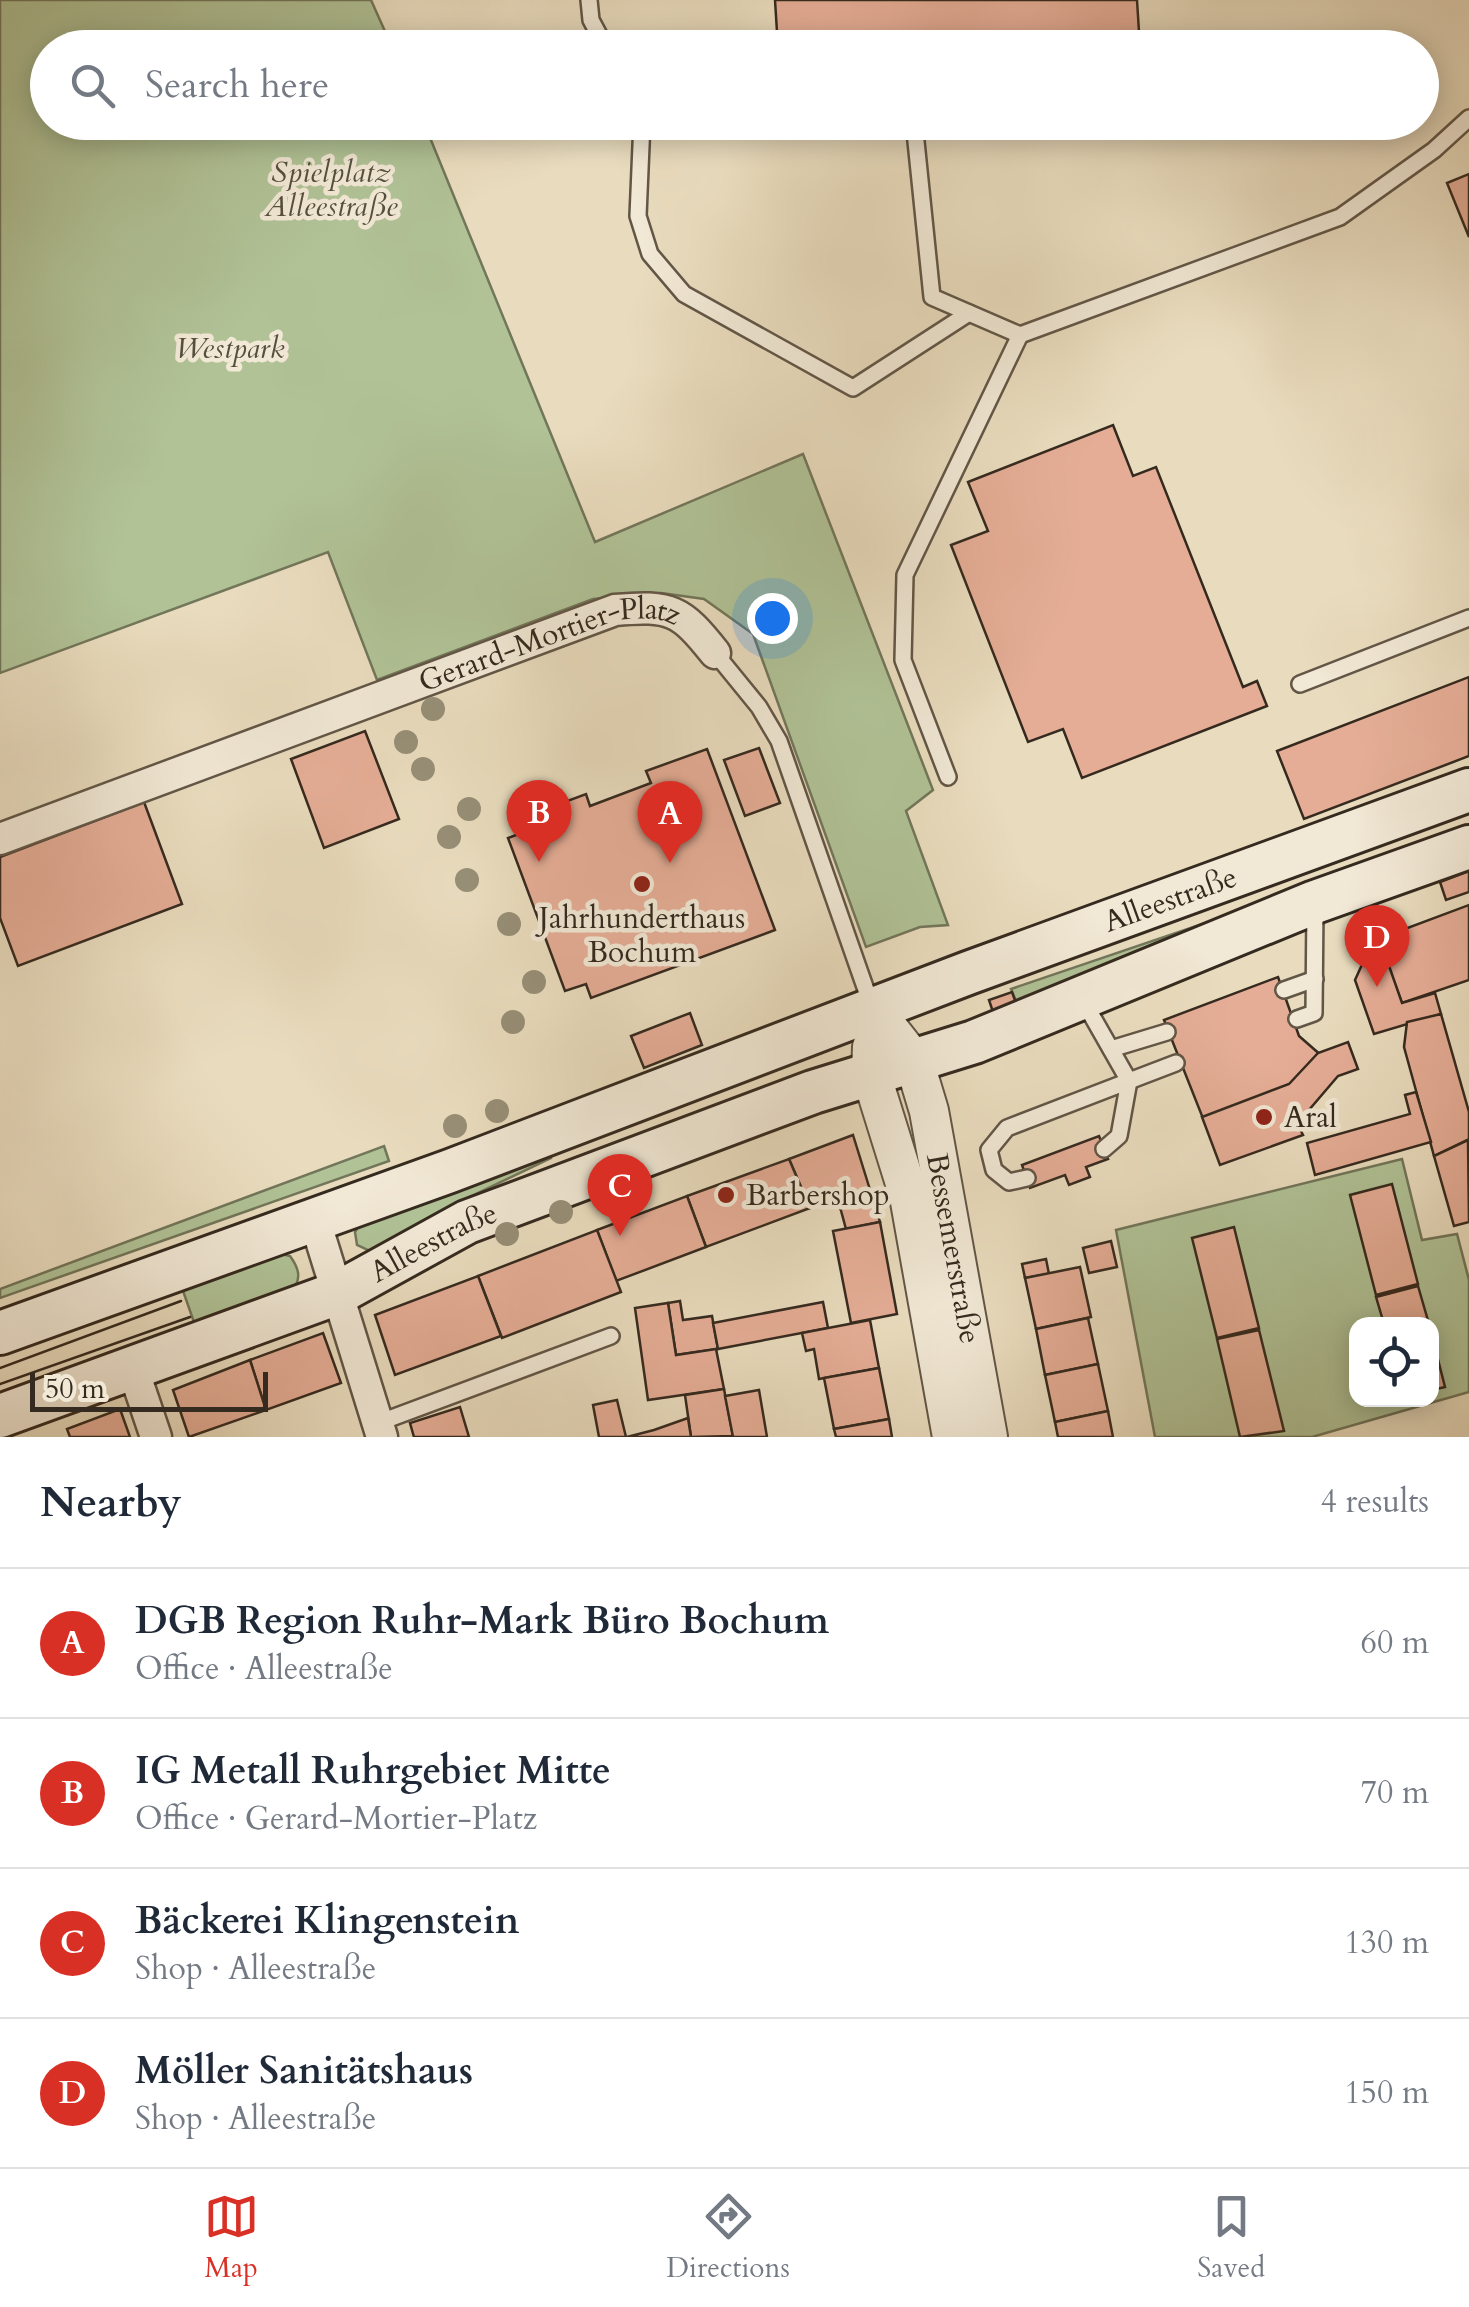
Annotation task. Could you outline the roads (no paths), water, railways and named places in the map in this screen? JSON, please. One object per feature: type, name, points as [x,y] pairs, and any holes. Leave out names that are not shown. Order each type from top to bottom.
[{"type":"main road","name":"Alleestraße","points":[[0,1333],[315,1221],[873,1009],[1469,790]]},
{"type":"main road","name":"Alleestraße","points":[[0,1416],[338,1293],[467,1222],[1082,999],[1315,902],[1469,848]]},
{"type":"street","name":"Gerard-Mortier-Platz","points":[[0,838],[615,610],[641,608],[688,618],[716,653]]},
{"type":"street","points":[[873,1009],[914,1061]]},
{"type":"street","points":[[870,1074],[873,1009]]},
{"type":"street","name":"Bessemerstraße","points":[[914,1061],[934,1128],[988,1437]]},
{"type":"street","name":"Bessemerstraße","points":[[870,1074],[909,1196],[952,1437]]},
{"type":"street","points":[[315,1221],[380,1430]]},
{"type":"street","points":[[134,1368],[156,1437]]},
{"type":"lane","points":[[589,0],[596,30]]},
{"type":"lane","points":[[916,140],[932,297],[1020,335],[1340,217],[1434,150],[1469,118]]},
{"type":"lane","points":[[641,140],[638,216],[650,254],[684,294],[853,388],[969,313]]},
{"type":"lane","points":[[948,777],[903,660],[905,576],[1020,335]]},
{"type":"lane","points":[[1300,684],[1469,618]]},
{"type":"lane","name":"Gerard-Mortier-Platz","points":[[716,653],[760,707],[779,741],[873,1009]]},
{"type":"lane","points":[[1296,1020],[1314,1013],[1315,902]]},
{"type":"lane","points":[[1284,990],[1315,979]]},
{"type":"lane","points":[[1082,999],[1129,1081],[1119,1136],[1104,1149]]},
{"type":"lane","points":[[1111,1048],[1167,1032]]},
{"type":"lane","points":[[1027,1178],[1009,1182],[994,1170],[989,1150],[1008,1128],[1176,1064]]},
{"type":"lane","points":[[380,1430],[610,1336]]},
{"type":"tram line","points":[[0,1368],[181,1301]]},
{"type":"tram line","points":[[0,1384],[190,1317]]},
{"type":"place","name":"IG Metall Ruhrgebiet Mitte","points":[[539,862]]},
{"type":"place","name":"DGB Region Ruhr-Mark Büro Bochum","points":[[670,863]]},
{"type":"place","name":"Jahrhunderthaus Bochum","points":[[642,884]]},
{"type":"place","name":"Möller Sanitätshaus","points":[[1377,987]]},
{"type":"place","name":"Aral","points":[[1264,1117]]},
{"type":"place","name":"Barbershop","points":[[726,1195]]},
{"type":"place","name":"Bäckerei Klingenstein","points":[[620,1236]]},
{"type":"park label","name":"Spielplatz Alleestraße","points":[[331,189]]},
{"type":"park label","name":"Westpark","points":[[230,348]]}]
